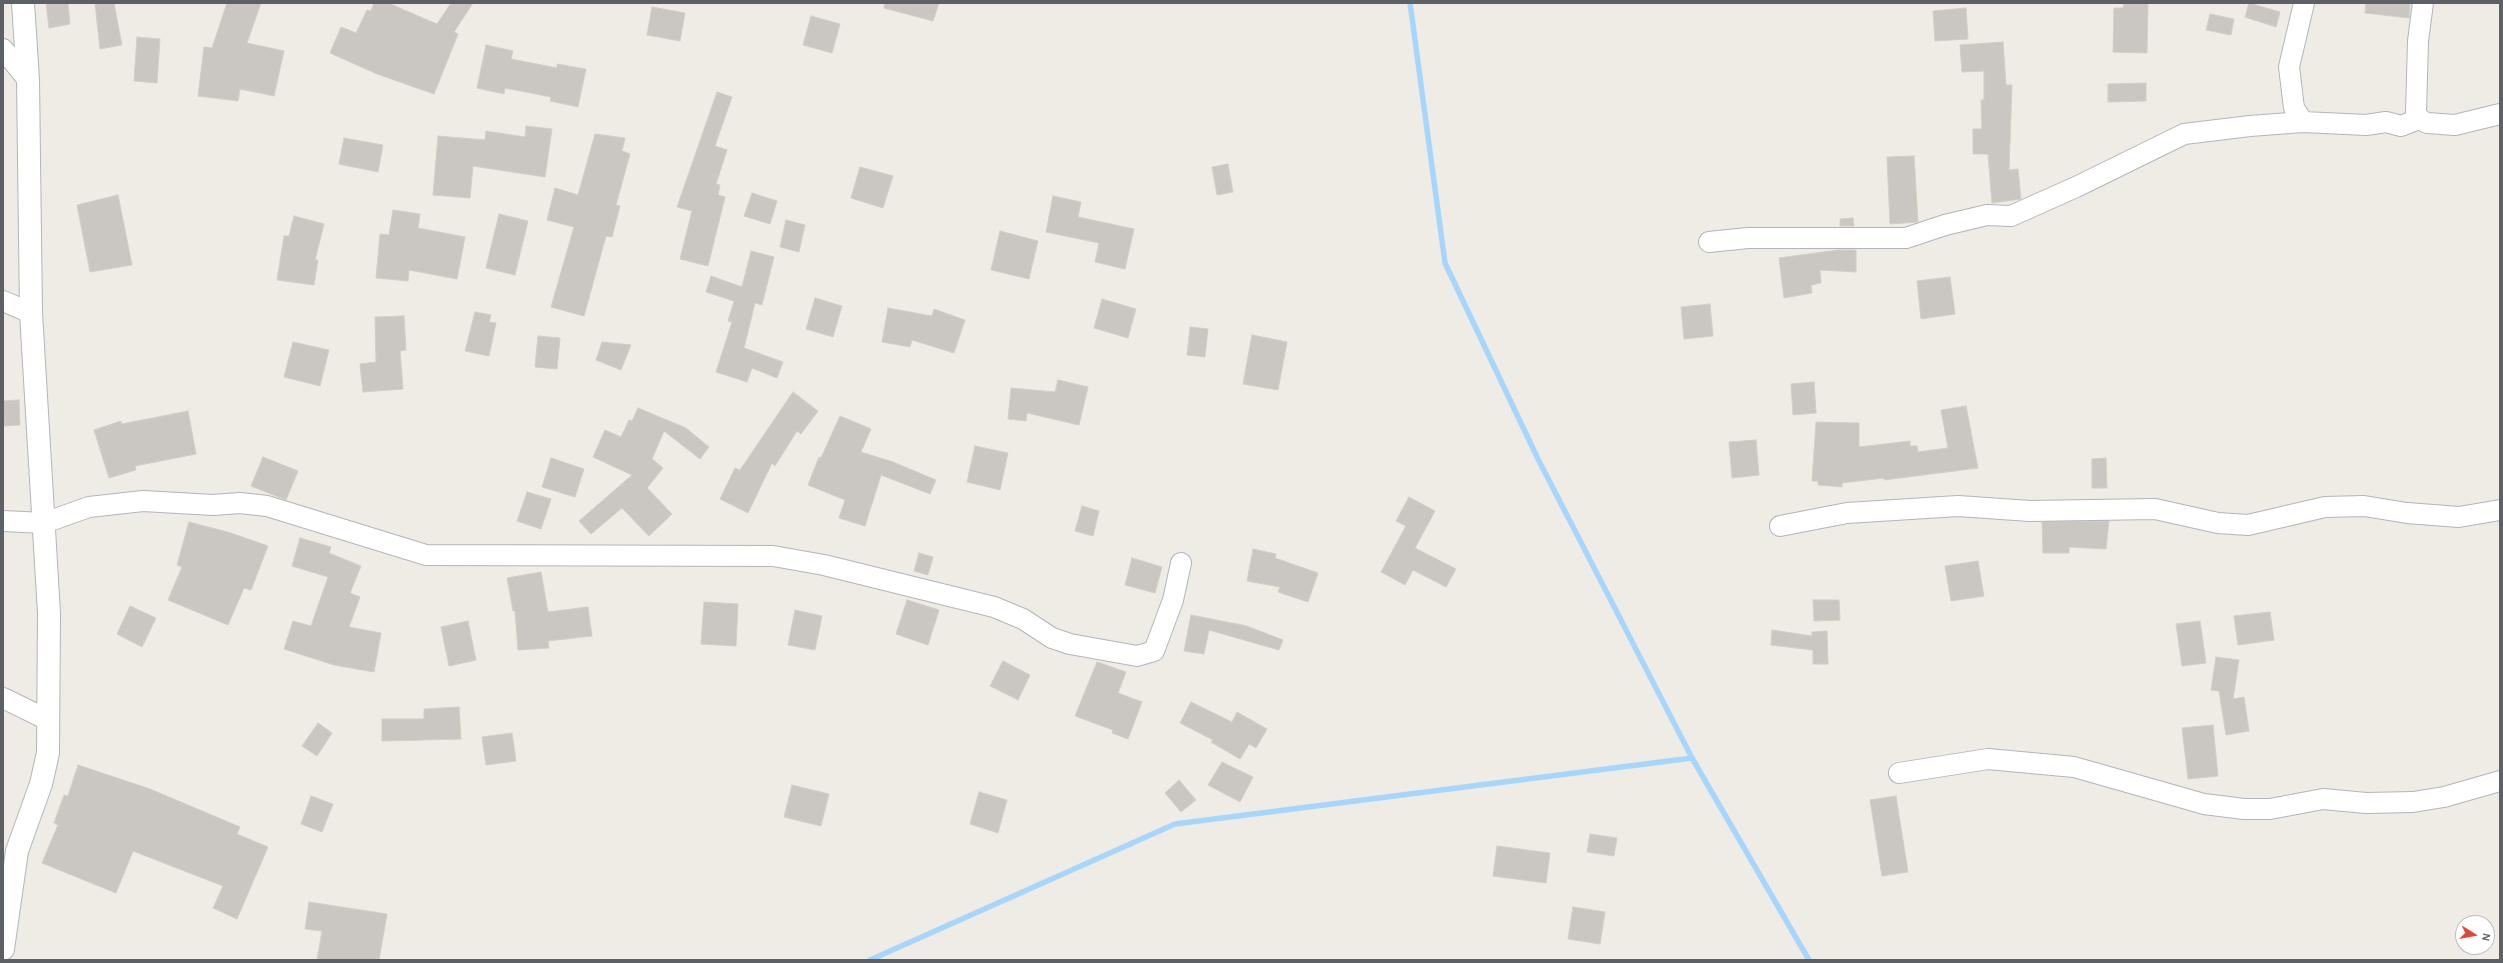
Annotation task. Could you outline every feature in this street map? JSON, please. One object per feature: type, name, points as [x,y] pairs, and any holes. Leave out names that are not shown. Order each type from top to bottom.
[{"type":"street","points":[[3,949],[17,851],[41,784],[48,753],[49,613],[31,313],[28,80],[23,3]]},
{"type":"street","points":[[2302,122],[2294,108],[2289,67],[2304,3]]},
{"type":"street","points":[[2423,3],[2418,41],[2416,112],[2419,119],[2427,123],[2455,125],[2500,114]]},
{"type":"street","points":[[3,49],[28,80]]},
{"type":"street","points":[[1709,242],[1748,238],[1906,238],[1946,225],[1987,216],[2011,216],[2076,188],[2184,134],[2302,122],[2366,124],[2386,122],[2401,126],[2419,119]]},
{"type":"street","points":[[3,301],[31,313]]},
{"type":"street","points":[[3,521],[44,523],[89,507],[143,501],[213,505],[240,503],[267,506],[426,555],[773,556],[824,565],[994,607],[1023,619],[1052,638],[1070,644],[1137,656],[1154,651],[1167,618],[1181,563]]},
{"type":"street","points":[[1780,526],[1847,514],[1958,506],[2030,511],[2155,509],[2218,523],[2248,526],[2325,507],[2364,506],[2407,513],[2459,517],[2500,510]]},
{"type":"street","points":[[3,698],[48,720]]},
{"type":"street","points":[[1900,773],[1988,759],[2074,767],[2204,804],[2244,810],[2270,809],[2323,799],[2366,803],[2413,802],[2444,797],[2500,781]]},
{"type":"building","points":[[46,3],[68,3],[70,24],[49,28]]},
{"type":"building","points":[[95,3],[114,3],[122,45],[100,49]]},
{"type":"building","points":[[227,3],[261,3],[247,43],[284,51],[274,96],[240,89],[238,101],[198,96],[204,47],[212,48]]},
{"type":"building","points":[[374,3],[388,3],[437,24],[451,3],[473,3],[454,32],[458,34],[434,94],[377,74],[330,53],[341,27],[356,33],[367,10],[371,11]]},
{"type":"building","points":[[885,3],[939,3],[933,21],[884,8]]},
{"type":"building","points":[[2124,3],[2148,3],[2147,53],[2113,52],[2114,8],[2123,8]]},
{"type":"building","points":[[2249,3],[2280,12],[2276,27],[2245,17]]},
{"type":"building","points":[[2366,3],[2410,3],[2409,18],[2365,13]]},
{"type":"building","points":[[652,7],[685,13],[680,41],[647,35]]},
{"type":"building","points":[[1966,8],[1968,39],[1935,41],[1933,11]]},
{"type":"building","points":[[2210,14],[2234,19],[2231,35],[2206,30]]},
{"type":"building","points":[[811,16],[840,24],[832,53],[803,45]]},
{"type":"building","points":[[137,37],[160,39],[157,83],[134,81]]},
{"type":"building","points":[[2003,42],[2006,85],[2012,85],[2009,170],[2018,169],[2021,199],[1992,203],[1988,154],[1973,154],[1973,129],[1982,129],[1981,100],[1984,100],[1984,71],[1962,72],[1960,45]]},
{"type":"building","points":[[486,45],[513,51],[511,59],[557,68],[557,64],[586,69],[578,107],[550,101],[551,97],[505,88],[504,94],[477,88]]},
{"type":"building","points":[[2146,83],[2146,101],[2108,102],[2108,84]]},
{"type":"building","points":[[717,92],[732,97],[715,146],[727,150],[716,184],[720,185],[718,195],[725,197],[708,266],[680,259],[692,211],[677,207]]},
{"type":"building","points":[[526,126],[552,129],[545,177],[473,166],[470,198],[433,195],[438,136],[485,140],[486,131],[525,137]]},
{"type":"building","points":[[595,134],[625,138],[622,151],[630,154],[616,205],[620,206],[612,237],[606,236],[584,316],[551,307],[574,227],[547,220],[555,188],[578,195]]},
{"type":"building","points":[[344,138],[383,145],[378,172],[339,164]]},
{"type":"building","points":[[1914,156],[1918,222],[1890,224],[1887,157]]},
{"type":"building","points":[[1228,164],[1233,192],[1217,195],[1212,167]]},
{"type":"building","points":[[860,167],[893,176],[883,208],[851,198]]},
{"type":"building","points":[[752,193],[777,201],[770,224],[744,216]]},
{"type":"building","points":[[118,195],[132,265],[90,272],[77,205]]},
{"type":"building","points":[[1053,196],[1081,202],[1078,217],[1134,229],[1125,269],[1095,262],[1099,243],[1046,232]]},
{"type":"building","points":[[393,210],[420,214],[418,228],[465,237],[457,279],[409,270],[408,281],[376,278],[380,234],[389,235]]},
{"type":"building","points":[[499,214],[528,221],[515,275],[486,268]]},
{"type":"building","points":[[294,216],[324,224],[315,260],[318,260],[314,285],[277,280],[284,236],[289,236]]},
{"type":"building","points":[[1853,218],[1854,226],[1840,226],[1840,219]]},
{"type":"building","points":[[786,220],[805,225],[799,252],[780,247]]},
{"type":"building","points":[[1000,231],[1038,241],[1029,279],[991,270]]},
{"type":"building","points":[[1838,250],[1856,250],[1856,272],[1820,270],[1821,283],[1811,285],[1812,293],[1784,298],[1779,258]]},
{"type":"building","points":[[751,251],[774,257],[762,305],[755,303],[744,348],[783,362],[777,378],[752,368],[747,382],[716,372],[732,322],[728,321],[734,301],[706,292],[711,276],[742,287]]},
{"type":"building","points":[[1950,277],[1955,314],[1921,319],[1917,281]]},
{"type":"building","points":[[815,298],[842,306],[833,337],[806,329]]},
{"type":"building","points":[[1102,299],[1136,309],[1128,338],[1094,328]]},
{"type":"building","points":[[1710,304],[1713,336],[1684,339],[1681,307]]},
{"type":"building","points":[[888,308],[932,316],[934,309],[965,320],[954,353],[912,340],[910,347],[882,342]]},
{"type":"building","points":[[475,312],[491,315],[489,322],[496,323],[489,356],[465,351]]},
{"type":"building","points":[[404,316],[406,350],[400,351],[403,389],[363,392],[360,364],[376,362],[375,317]]},
{"type":"building","points":[[1190,327],[1208,329],[1205,357],[1187,355]]},
{"type":"building","points":[[1252,335],[1287,342],[1278,390],[1243,384]]},
{"type":"building","points":[[538,336],[560,338],[557,369],[535,367]]},
{"type":"building","points":[[293,342],[329,350],[320,386],[284,377]]},
{"type":"building","points":[[602,342],[631,345],[621,370],[596,360]]},
{"type":"building","points":[[1058,380],[1088,387],[1079,425],[1027,413],[1026,421],[1008,419],[1011,388],[1055,392]]},
{"type":"building","points":[[1814,382],[1816,413],[1793,415],[1791,384]]},
{"type":"building","points":[[793,392],[818,411],[801,434],[797,431],[775,466],[772,463],[748,513],[720,499],[735,468],[740,470]]},
{"type":"building","points":[[19,400],[20,425],[4,426],[3,401]]},
{"type":"building","points":[[1966,406],[1978,468],[1884,480],[1884,478],[1842,483],[1842,487],[1818,485],[1818,481],[1812,481],[1816,422],[1859,423],[1859,447],[1910,441],[1910,446],[1917,446],[1918,452],[1948,448],[1941,410]]},
{"type":"building","points":[[638,408],[686,428],[709,447],[700,459],[664,431],[652,459],[663,468],[647,488],[672,514],[649,536],[622,508],[591,534],[579,521],[632,475],[593,457],[605,430],[621,437],[629,420],[632,421]]},
{"type":"building","points":[[188,411],[196,454],[135,466],[136,470],[109,478],[94,430],[121,421],[122,424]]},
{"type":"building","points":[[840,416],[871,429],[861,452],[893,462],[936,480],[930,494],[881,475],[865,526],[839,518],[845,500],[808,485],[819,457],[821,458]]},
{"type":"building","points":[[1756,440],[1759,475],[1732,478],[1729,442]]},
{"type":"building","points":[[975,446],[1008,453],[1000,490],[967,482]]},
{"type":"building","points":[[263,457],[298,471],[286,500],[251,486]]},
{"type":"building","points":[[551,458],[584,469],[575,497],[542,487]]},
{"type":"building","points":[[2106,458],[2107,488],[2092,488],[2092,459]]},
{"type":"building","points":[[527,492],[551,499],[541,529],[517,521]]},
{"type":"building","points":[[1409,497],[1435,511],[1415,548],[1456,569],[1446,587],[1413,570],[1405,585],[1381,572],[1406,526],[1396,521]]},
{"type":"building","points":[[1082,506],[1099,511],[1093,536],[1075,531]]},
{"type":"building","points":[[2109,521],[2106,549],[2069,547],[2069,553],[2043,553],[2042,522]]},
{"type":"building","points":[[189,522],[231,533],[268,546],[251,590],[244,588],[228,625],[168,600],[182,567],[177,565]]},
{"type":"building","points":[[300,538],[331,547],[329,553],[361,566],[350,593],[360,597],[349,627],[381,633],[374,672],[334,665],[284,649],[293,621],[311,626],[328,577],[292,566]]},
{"type":"building","points":[[1253,549],[1276,554],[1275,558],[1318,573],[1308,602],[1278,592],[1280,587],[1247,581]]},
{"type":"building","points":[[919,553],[933,557],[928,575],[914,571]]},
{"type":"building","points":[[1132,558],[1162,567],[1155,593],[1125,585]]},
{"type":"building","points":[[1978,561],[1984,596],[1951,601],[1945,566]]},
{"type":"building","points":[[541,572],[548,612],[588,607],[592,636],[548,641],[549,648],[518,650],[515,611],[513,611],[507,578]]},
{"type":"building","points":[[907,600],[939,610],[928,645],[896,634]]},
{"type":"building","points":[[1813,600],[1839,600],[1840,620],[1814,621]]},
{"type":"building","points":[[704,602],[738,604],[736,646],[701,644]]},
{"type":"building","points":[[130,606],[156,618],[142,647],[117,634]]},
{"type":"building","points":[[795,610],[822,616],[815,650],[788,645]]},
{"type":"building","points":[[2270,612],[2274,640],[2238,645],[2234,616]]},
{"type":"building","points":[[1191,615],[1247,626],[1283,640],[1279,650],[1209,630],[1204,654],[1184,651]]},
{"type":"building","points":[[468,621],[476,660],[449,666],[441,627]]},
{"type":"building","points":[[2200,621],[2206,663],[2182,666],[2176,624]]},
{"type":"building","points":[[1772,630],[1812,636],[1812,632],[1827,631],[1828,664],[1813,664],[1813,650],[1771,645]]},
{"type":"building","points":[[2216,657],[2239,660],[2233,699],[2244,697],[2249,731],[2226,735],[2219,691],[2211,690]]},
{"type":"building","points":[[1003,661],[1030,675],[1018,700],[990,686]]},
{"type":"building","points":[[1097,662],[1126,672],[1118,693],[1142,702],[1128,739],[1112,733],[1113,730],[1075,716]]},
{"type":"building","points":[[1191,702],[1232,722],[1237,712],[1267,729],[1256,748],[1249,744],[1240,759],[1211,742],[1213,740],[1180,723]]},
{"type":"building","points":[[459,707],[461,739],[382,741],[382,719],[424,719],[424,709]]},
{"type":"building","points":[[318,723],[332,733],[317,756],[302,746]]},
{"type":"building","points":[[2213,725],[2218,776],[2188,779],[2182,728]]},
{"type":"building","points":[[512,733],[516,761],[486,765],[482,737]]},
{"type":"building","points":[[1222,762],[1253,777],[1240,802],[1208,785]]},
{"type":"building","points":[[78,765],[150,789],[240,827],[237,834],[268,847],[237,919],[213,908],[223,886],[133,851],[116,893],[42,863],[58,825],[54,823],[64,795],[68,796]]},
{"type":"building","points":[[1179,780],[1196,800],[1181,812],[1165,793]]},
{"type":"building","points":[[792,785],[829,794],[821,826],[784,817]]},
{"type":"building","points":[[979,792],[1007,800],[998,833],[970,824]]},
{"type":"building","points":[[311,796],[333,804],[322,832],[301,824]]},
{"type":"building","points":[[1896,796],[1908,872],[1882,876],[1870,800]]},
{"type":"building","points":[[1590,834],[1617,838],[1614,856],[1587,852]]},
{"type":"building","points":[[1497,846],[1550,853],[1546,883],[1493,876]]},
{"type":"building","points":[[309,902],[387,914],[379,960],[317,960],[322,931],[305,929]]},
{"type":"building","points":[[1573,907],[1605,912],[1600,944],[1568,939]]},
{"type":"waterway","points":[[1410,3],[1445,263],[1538,459],[1692,758],[1809,960]]},
{"type":"waterway","points":[[870,960],[1175,824],[1692,758]]}]
